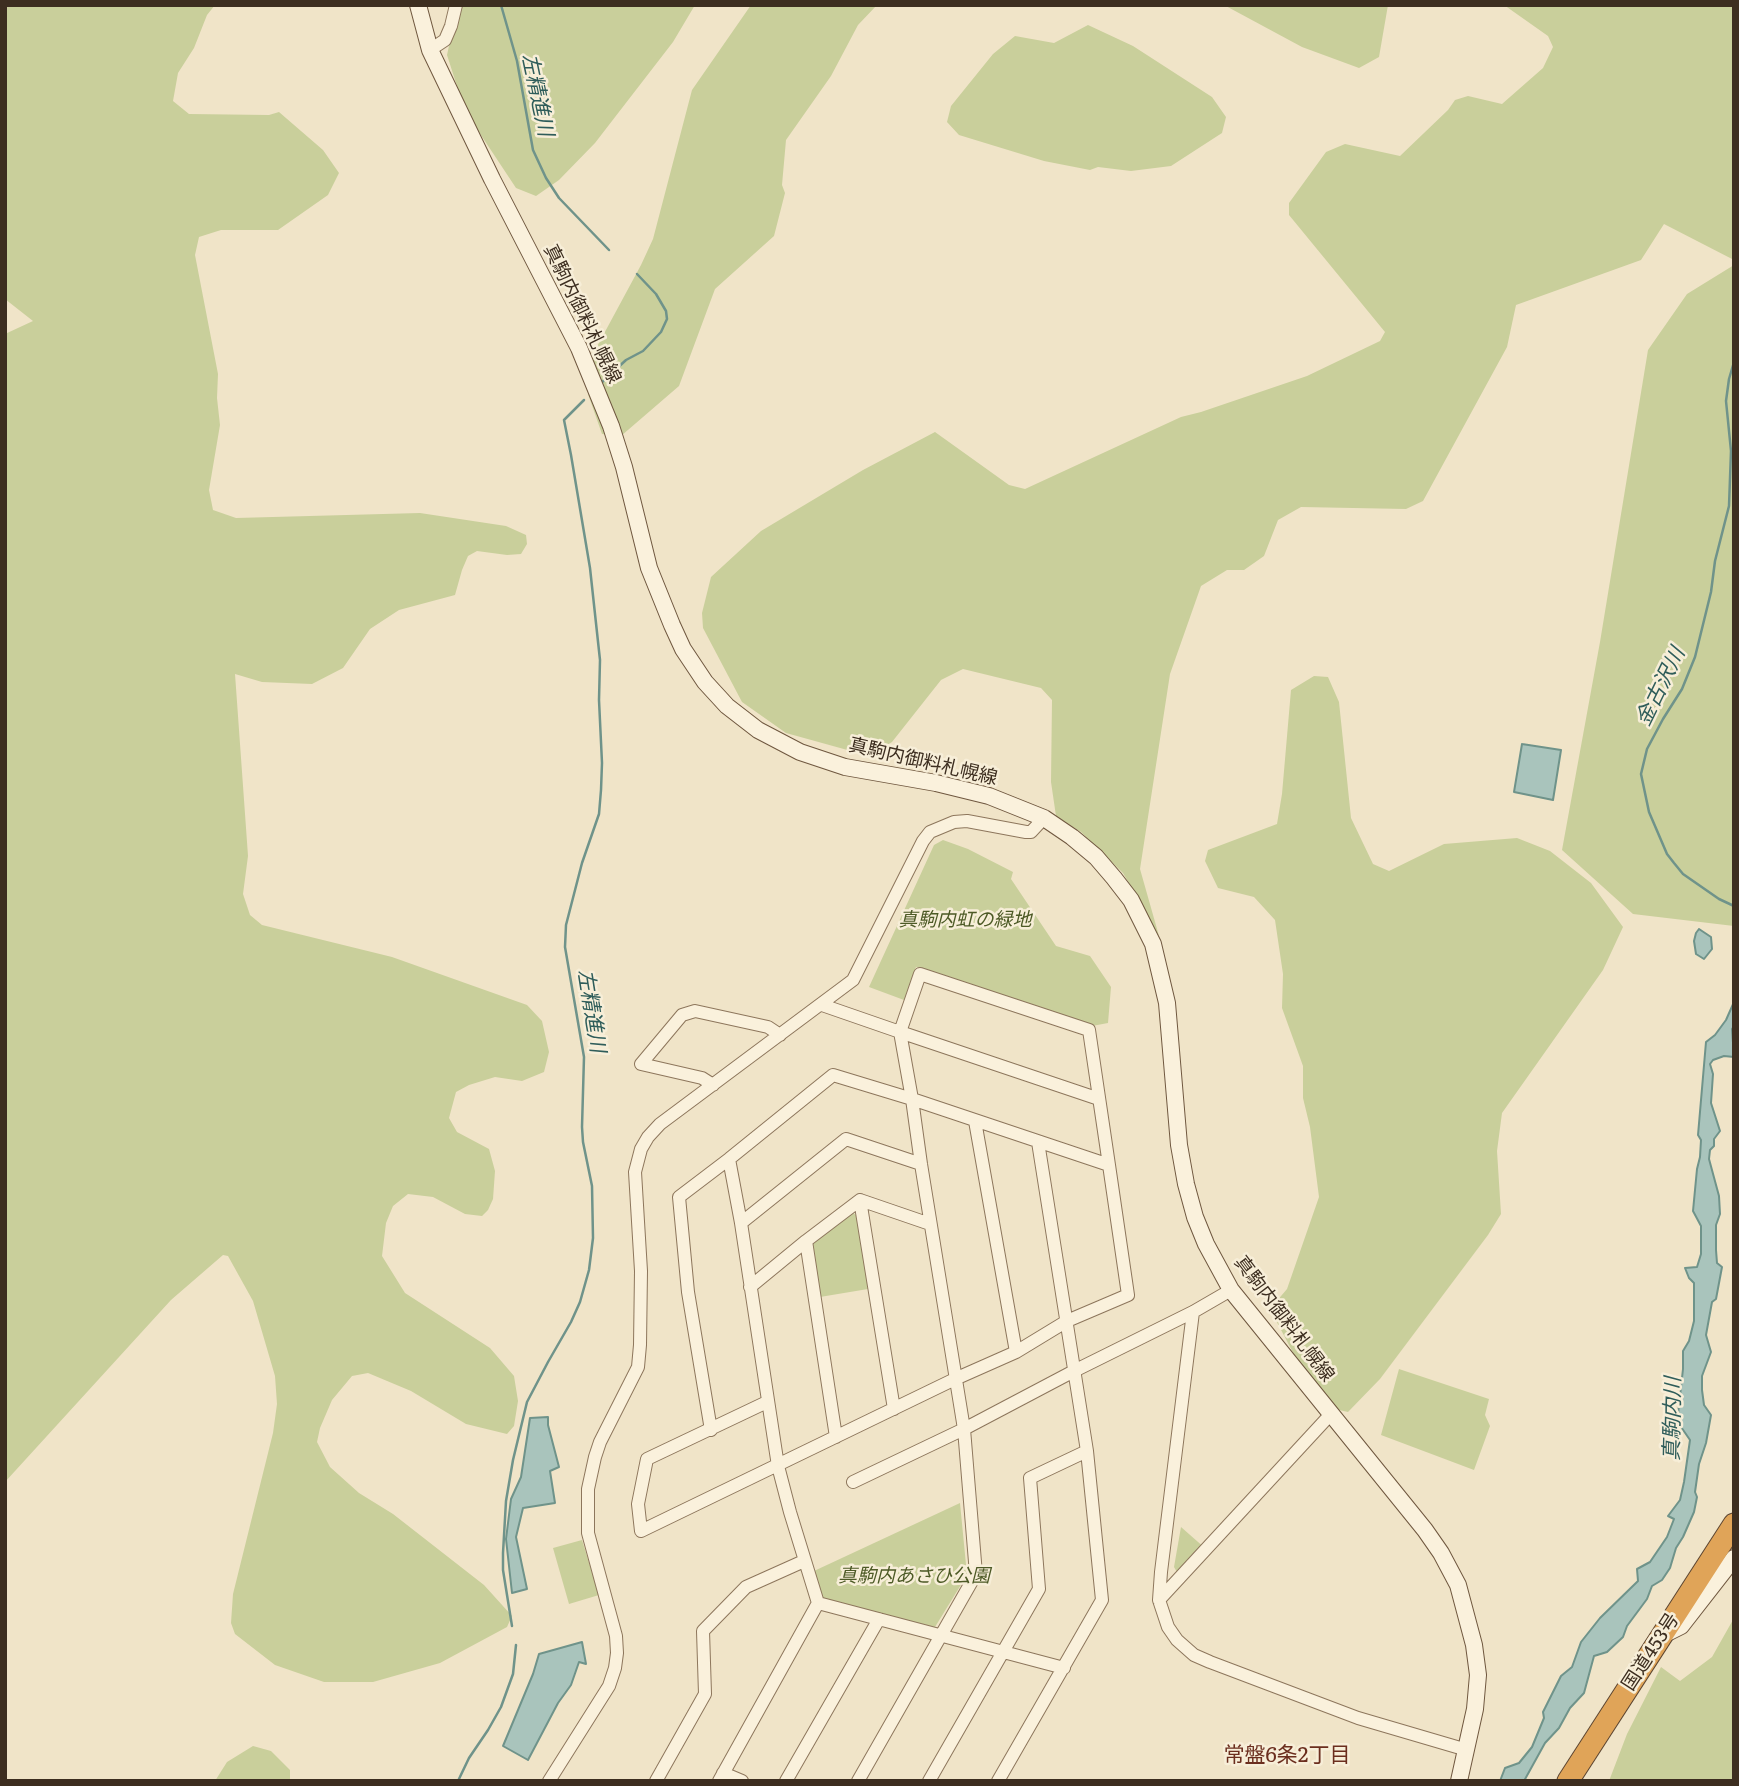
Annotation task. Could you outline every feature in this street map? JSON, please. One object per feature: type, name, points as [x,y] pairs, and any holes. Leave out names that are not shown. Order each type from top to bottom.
[{"type":"highway","name":"国道453号","points":[[1569,1781],[1734,1524]]},
{"type":"main road","name":"真駒内御料札幌線","points":[[418,5],[430,50],[492,179],[579,348],[611,426],[648,562],[671,625],[705,682],[727,706],[758,730],[800,752],[845,767],[936,783],[989,796],[1044,818],[1072,836],[1096,857],[1130,900],[1153,944],[1167,1003],[1186,1185],[1206,1244],[1231,1290],[1425,1530],[1458,1585],[1474,1645],[1478,1675],[1475,1709],[1459,1781]]},
{"type":"main road","points":[[1661,1636],[1681,1626],[1734,1558]]},
{"type":"street","points":[[430,50],[444,40],[456,5]]},
{"type":"street","points":[[549,1781],[610,1686],[617,1661],[616,1636],[588,1533],[588,1489],[594,1457],[600,1442],[638,1367],[641,1271],[635,1172],[641,1149],[660,1124],[853,980],[929,832],[954,822],[967,821],[1031,832],[1044,818]]},
{"type":"street","points":[[767,1402],[647,1459],[638,1504],[641,1531],[955,1379],[1016,1352],[1067,1321],[1128,1295],[1089,1030],[920,975],[900,1032],[920,1164],[955,1379],[964,1429],[976,1574],[858,1781]]},
{"type":"street","points":[[822,1005],[1099,1099]]},
{"type":"street","points":[[713,1085],[702,1078],[641,1064],[682,1015],[695,1011],[768,1027],[780,1035]]},
{"type":"street","points":[[711,1430],[688,1292],[679,1197],[833,1075],[1109,1165]]},
{"type":"street","points":[[975,1121],[1016,1352]]},
{"type":"street","points":[[741,1223],[846,1139],[920,1164]]},
{"type":"street","points":[[998,1781],[1102,1600],[1087,1451],[1038,1142]]},
{"type":"street","points":[[729,1159],[778,1466],[817,1604],[721,1777],[742,1781]]},
{"type":"street","points":[[860,1200],[930,1224]]},
{"type":"street","points":[[750,1287],[860,1200]]},
{"type":"street","points":[[860,1200],[894,1409]]},
{"type":"street","points":[[806,1241],[836,1437]]},
{"type":"street","points":[[853,1482],[964,1429],[1231,1290]]},
{"type":"street","points":[[1192,1312],[1161,1572],[1159,1600],[1168,1627],[1177,1640],[1194,1655],[1358,1718],[1467,1750]]},
{"type":"street","points":[[1159,1600],[1330,1415]]},
{"type":"street","points":[[929,1781],[1039,1589],[1030,1478],[1087,1451]]},
{"type":"street","points":[[656,1781],[705,1694],[703,1630],[746,1587],[804,1561]]},
{"type":"street","points":[[817,1604],[1064,1668]]},
{"type":"street","points":[[786,1781],[879,1619]]},
{"type":"green space","points":[[5,5],[215,5],[207,15],[194,48],[178,73],[173,101],[189,114],[269,115],[279,112],[323,150],[339,173],[328,195],[278,230],[221,230],[199,237],[195,255],[218,374],[220,425],[209,490],[213,510],[236,518],[420,513],[506,526],[526,535],[527,544],[521,554],[477,551],[468,556],[455,595],[399,610],[370,629],[343,668],[312,684],[262,682],[235,674],[248,856],[243,894],[250,915],[262,925],[392,957],[527,1005],[542,1021],[549,1052],[544,1072],[522,1081],[495,1077],[456,1092],[449,1118],[457,1132],[489,1149],[495,1171],[493,1199],[488,1210],[482,1216],[465,1214],[433,1197],[408,1194],[393,1206],[386,1223],[382,1256],[405,1293],[490,1348],[514,1376],[518,1401],[514,1426],[507,1434],[466,1424],[411,1391],[368,1373],[352,1376],[332,1400],[320,1428],[317,1442],[330,1467],[359,1493],[393,1514],[484,1585],[512,1616],[507,1627],[440,1663],[373,1682],[324,1682],[275,1665],[235,1634],[231,1623],[233,1594],[273,1433],[277,1404],[275,1376],[253,1301],[228,1256],[223,1255],[171,1300],[5,1482],[5,334],[33,321],[5,299]]},
{"type":"green space","points":[[458,5],[695,5],[673,42],[595,143],[559,180],[536,196],[516,188],[465,111],[447,55]]},
{"type":"green space","points":[[751,5],[877,5],[858,25],[831,76],[786,140],[782,185],[785,193],[774,236],[715,289],[679,386],[621,436],[602,434],[588,394],[593,354],[653,239],[692,90]]},
{"type":"green space","points":[[1224,5],[1388,5],[1379,57],[1359,68],[1302,47]]},
{"type":"green space","points":[[1504,5],[1734,5],[1734,260],[1664,224],[1641,260],[1516,305],[1507,347],[1423,501],[1406,509],[1301,507],[1278,520],[1264,556],[1244,570],[1227,570],[1201,586],[1170,674],[1140,869],[1159,936],[1123,873],[1081,832],[1056,816],[1051,782],[1052,700],[1041,688],[963,669],[941,680],[892,742],[869,756],[786,733],[742,702],[703,628],[702,613],[711,577],[761,531],[863,470],[935,432],[1009,485],[1025,489],[1181,417],[1307,376],[1380,341],[1385,332],[1289,215],[1289,203],[1326,152],[1345,144],[1400,156],[1455,100],[1468,96],[1502,104],[1543,68],[1553,47],[1548,36]]},
{"type":"green space","points":[[1088,25],[1133,46],[1212,97],[1226,117],[1222,133],[1171,166],[1131,171],[1098,167],[1090,170],[1044,161],[959,135],[947,122],[951,106],[993,54],[1015,36],[1054,43]]},
{"type":"green space","points":[[1734,265],[1734,926],[1633,914],[1562,850],[1600,642],[1648,350],[1687,294]]},
{"type":"green space","points":[[1314,676],[1328,677],[1339,702],[1351,818],[1373,864],[1389,871],[1444,844],[1517,838],[1550,851],[1591,883],[1623,927],[1603,970],[1502,1113],[1497,1151],[1501,1214],[1380,1379],[1348,1412],[1339,1410],[1299,1364],[1270,1309],[1287,1289],[1319,1197],[1310,1127],[1303,1098],[1303,1066],[1282,1008],[1283,974],[1275,920],[1254,897],[1218,888],[1205,861],[1208,850],[1277,824],[1291,690]]},
{"type":"green space","name":"真駒内虹の緑地","points":[[943,840],[968,849],[1013,872],[1011,879],[1056,946],[1090,956],[1111,987],[1108,1023],[1092,1026],[916,967],[904,1000],[869,987],[934,845]]},
{"type":"green space","points":[[852,1212],[857,1216],[868,1289],[820,1297],[813,1244]]},
{"type":"green space","points":[[1399,1369],[1489,1399],[1485,1415],[1490,1426],[1474,1470],[1381,1435]]},
{"type":"green space","name":"真駒内あさひ公園","points":[[960,1503],[967,1575],[935,1627],[822,1600],[814,1571]]},
{"type":"green space","points":[[1181,1527],[1206,1549],[1178,1574],[1174,1567]]},
{"type":"green space","points":[[582,1540],[599,1595],[569,1604],[553,1548]]},
{"type":"green space","points":[[1734,1618],[1734,1781],[1609,1781],[1627,1734],[1661,1667],[1680,1681],[1712,1657]]},
{"type":"green space","points":[[253,1746],[271,1751],[290,1770],[290,1781],[215,1781],[227,1762]]},
{"type":"water","points":[[1522,744],[1561,750],[1553,800],[1514,792]]},
{"type":"water","points":[[1699,929],[1711,937],[1712,949],[1704,959],[1696,954],[1694,941]]},
{"type":"water","points":[[1734,1002],[1734,1057],[1724,1056],[1710,1064],[1713,1074],[1711,1103],[1720,1131],[1714,1139],[1709,1159],[1719,1196],[1716,1250],[1717,1263],[1722,1267],[1706,1335],[1711,1352],[1702,1376],[1702,1390],[1704,1405],[1711,1415],[1699,1464],[1694,1512],[1676,1548],[1670,1568],[1662,1580],[1652,1586],[1623,1637],[1607,1652],[1594,1656],[1584,1693],[1545,1743],[1524,1781],[1500,1781],[1505,1768],[1519,1763],[1532,1747],[1544,1718],[1543,1712],[1561,1676],[1572,1667],[1581,1642],[1600,1618],[1638,1581],[1637,1569],[1650,1562],[1667,1537],[1674,1519],[1668,1516],[1680,1500],[1690,1440],[1679,1424],[1674,1423],[1674,1418],[1678,1414],[1683,1351],[1689,1341],[1694,1321],[1694,1283],[1685,1268],[1697,1267],[1701,1254],[1701,1226],[1693,1211],[1700,1157],[1701,1140],[1698,1135],[1706,1042],[1726,1020]]},
{"type":"water","points":[[548,1417],[559,1467],[550,1471],[555,1503],[523,1508],[516,1537],[527,1589],[512,1593],[506,1539],[511,1499],[521,1477],[530,1418]]},
{"type":"water","points":[[582,1642],[586,1664],[579,1662],[571,1685],[558,1703],[528,1760],[503,1746],[539,1654]]},
{"type":"waterway","name":"左精進川","points":[[501,5],[517,61],[533,150],[559,198],[609,250]]},
{"type":"waterway","name":"左精進川","points":[[600,384],[626,360],[643,351],[661,332],[667,319],[666,311],[656,294],[637,274]]},
{"type":"waterway","name":"金古沢川","points":[[1734,362],[1726,401],[1731,451],[1729,506],[1715,561],[1711,592],[1695,657],[1682,689],[1647,749],[1641,774],[1649,812],[1667,854],[1683,874],[1734,906]]},
{"type":"waterway","name":"左精進川","points":[[512,1626],[503,1553],[506,1501],[513,1460],[527,1402],[580,1302],[589,1270],[593,1238],[592,1186],[582,1127],[584,1057],[565,947],[566,925],[582,863],[599,814],[602,763],[600,660],[590,568],[564,420],[584,400]]},
{"type":"waterway","name":"左精進川","points":[[458,1781],[501,1707],[513,1674],[516,1645]]},
{"type":"district","name":"常盤6条2丁目","points":[[1287,1756]]},
{"type":"water label","name":"真駒内川","points":[[1673,1419]]}]
